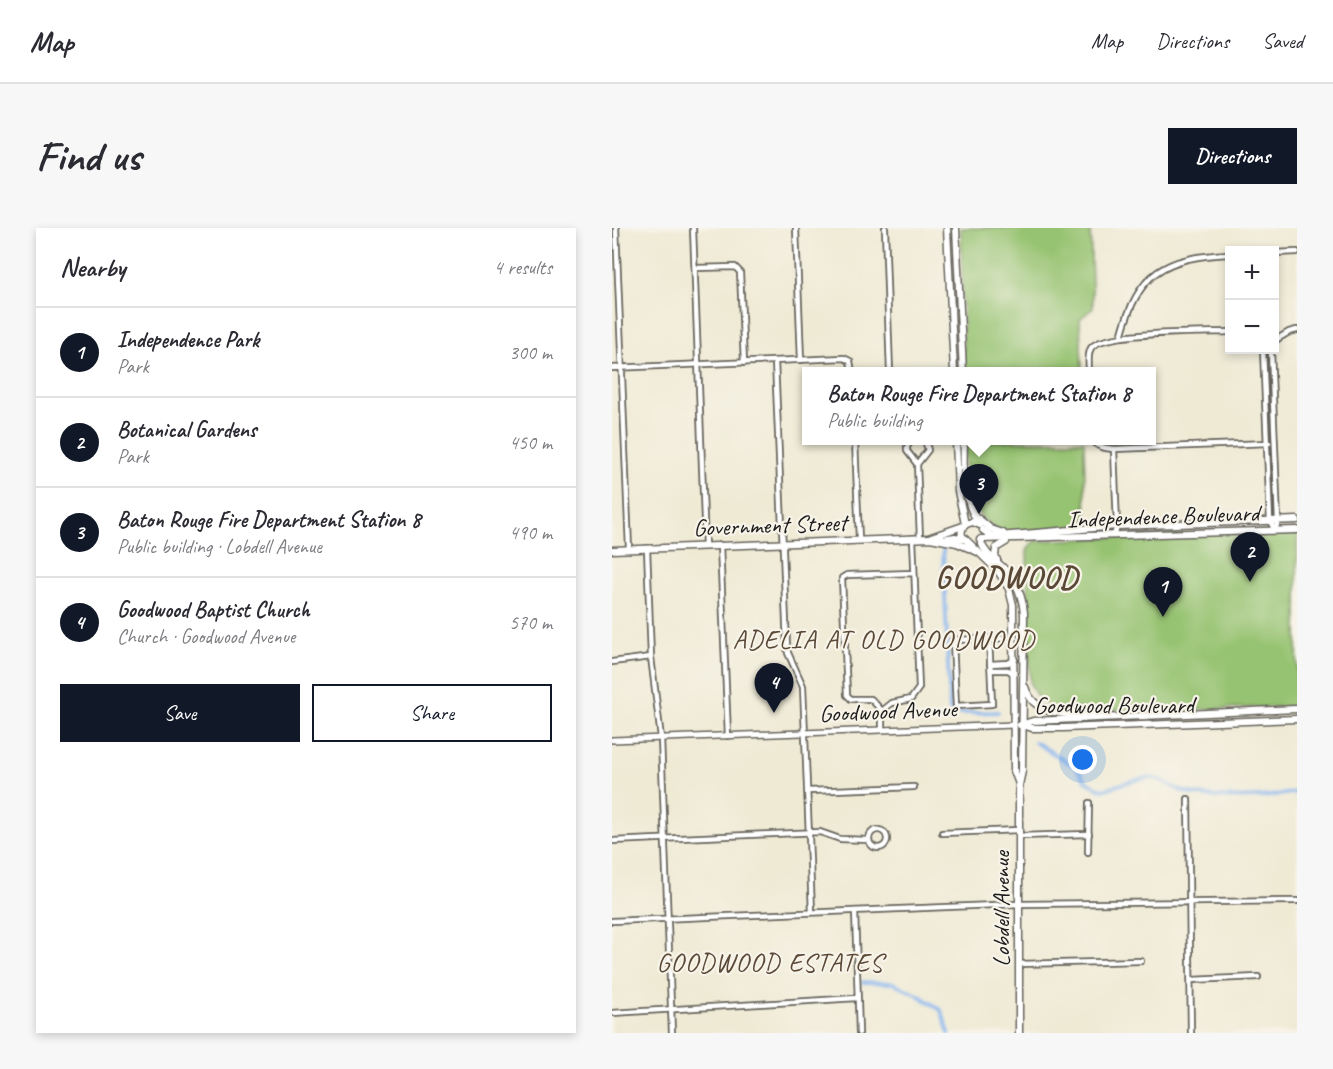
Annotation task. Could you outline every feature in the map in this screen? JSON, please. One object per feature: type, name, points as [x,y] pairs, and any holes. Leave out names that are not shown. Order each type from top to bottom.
[{"type":"main road","points":[[949,228],[953,251],[958,260]]},
{"type":"main road","points":[[949,228],[954,367]]},
{"type":"main road","points":[[957,228],[963,367]]},
{"type":"main road","points":[[956,445],[958,492],[965,525]]},
{"type":"main road","points":[[964,445],[965,492],[974,516],[982,528],[981,540]]},
{"type":"main road","points":[[974,516],[995,531],[1014,537]]},
{"type":"main road","points":[[956,530],[963,517]]},
{"type":"main road","name":"Independence Boulevard","points":[[1014,537],[1036,532],[1117,526],[1297,520]]},
{"type":"main road","points":[[973,522],[996,536],[1014,537],[981,540],[972,544],[965,541],[962,530],[965,525],[973,522]]},
{"type":"main road","name":"Government Street","points":[[930,538],[965,525]]},
{"type":"main road","name":"Independence Boulevard","points":[[1014,537],[1031,539],[1297,530]]},
{"type":"main road","name":"Government Street","points":[[612,550],[951,537],[965,541]]},
{"type":"main road","points":[[999,563],[995,556],[996,548],[1014,537]]},
{"type":"main road","points":[[938,539],[957,543],[978,552]]},
{"type":"main road","name":"Lobdell Avenue","points":[[981,540],[985,552],[1013,578],[1022,597],[1024,622],[1022,771],[1019,785],[1018,1033]]},
{"type":"main road","name":"Lobdell Avenue","points":[[965,541],[994,566],[1006,582],[1013,605],[1015,622],[1014,771],[1019,785]]},
{"type":"main road","points":[[1006,582],[1013,578]]},
{"type":"main road","points":[[1015,622],[1024,622]]},
{"type":"main road","points":[[1024,683],[1027,693],[1040,709],[1054,713],[1132,715]]},
{"type":"main road","name":"Goodwood Boulevard","points":[[1022,725],[1033,721],[1132,715],[1297,709]]},
{"type":"main road","points":[[1230,721],[1248,718],[1250,712]]},
{"type":"main road","name":"Goodwood Boulevard","points":[[1022,725],[1032,728],[1063,728],[1297,718]]},
{"type":"main road","points":[[1063,728],[1067,723],[1081,719]]},
{"type":"main road","name":"Goodwood Avenue","points":[[1014,725],[1022,725]]},
{"type":"street","points":[[616,228],[629,549]]},
{"type":"street","points":[[693,228],[705,546]]},
{"type":"street","points":[[796,228],[801,360]]},
{"type":"street","points":[[885,228],[890,367]]},
{"type":"street","points":[[1279,253],[1297,252]]},
{"type":"street","points":[[1121,338],[1132,304],[1139,291],[1154,275],[1170,264],[1187,258],[1225,254]]},
{"type":"street","points":[[695,268],[735,267],[740,272],[744,363]]},
{"type":"street","points":[[1279,339],[1297,330]]},
{"type":"street","points":[[1089,367],[1091,348],[1098,342],[1121,338],[1225,332]]},
{"type":"street","points":[[1263,354],[1267,443],[1275,531]]},
{"type":"street","points":[[1271,354],[1275,442],[1274,521]]},
{"type":"street","points":[[612,368],[844,358],[850,361],[851,367]]},
{"type":"street","points":[[775,362],[787,650],[803,686],[812,912]]},
{"type":"street","points":[[1097,445],[1114,449],[1275,442]]},
{"type":"street","points":[[855,445],[859,540]]},
{"type":"street","points":[[882,711],[892,703],[912,699],[919,688],[914,573],[917,538],[917,464],[907,451],[908,445]]},
{"type":"street","points":[[917,464],[928,450],[926,445]]},
{"type":"street","points":[[1114,449],[1117,526],[1114,536]]},
{"type":"street","points":[[1185,524],[1185,533]]},
{"type":"street","points":[[1147,525],[1147,534]]},
{"type":"street","points":[[720,545],[728,736]]},
{"type":"street","points":[[647,548],[651,657],[661,738],[672,1033]]},
{"type":"street","points":[[882,730],[882,711],[871,699],[847,697],[843,577],[914,573]]},
{"type":"street","points":[[989,638],[992,704],[956,706],[953,640],[989,638],[1015,638]]},
{"type":"street","points":[[612,657],[624,659]]},
{"type":"street","points":[[612,662],[651,657]]},
{"type":"street","points":[[990,664],[1008,663],[1015,660]]},
{"type":"street","points":[[991,670],[1008,670],[1015,674]]},
{"type":"street","points":[[1148,715],[1148,724]]},
{"type":"street","name":"Goodwood Avenue","points":[[612,740],[1014,725]]},
{"type":"street","points":[[808,791],[914,787]]},
{"type":"street","points":[[1188,799],[1191,1033]]},
{"type":"street","points":[[1088,852],[1089,803]]},
{"type":"street","points":[[612,841],[820,832],[840,839],[869,840]]},
{"type":"street","points":[[942,833],[1089,834]]},
{"type":"street","points":[[612,921],[1018,904],[1297,901]]},
{"type":"street","points":[[855,911],[859,1033]]},
{"type":"street","points":[[1019,964],[1141,961]]},
{"type":"street","points":[[1191,980],[1258,977]]},
{"type":"street","points":[[1191,987],[1197,986],[1204,980]]},
{"type":"street","points":[[612,1013],[857,998]]},
{"type":"green space","points":[[961,228],[1090,228],[1093,308],[1080,319],[1082,367],[964,367]]},
{"type":"green space","points":[[965,445],[1084,445],[1086,527],[1000,531],[988,523],[974,506],[966,475]]},
{"type":"green space","points":[[1297,530],[1297,706],[1152,711],[1064,709],[1047,705],[1035,694],[1030,683],[1027,551],[1031,544],[1036,541]]},
{"type":"waterway","points":[[943,550],[950,710],[955,713],[998,712]]},
{"type":"waterway","points":[[1035,742],[1077,768],[1087,782],[1103,790],[1131,781],[1152,778],[1182,791],[1208,796],[1255,797],[1297,792]]},
{"type":"waterway","points":[[863,982],[893,983],[918,995],[941,1010],[949,1033]]},
{"type":"place","name":"Baton Rouge Fire Department Station 8","points":[[979,514]]},
{"type":"place","name":"Botanical Gardens","points":[[1250,582]]},
{"type":"place","name":"Independence Park","points":[[1163,617]]},
{"type":"place","name":"Goodwood Baptist Church","points":[[774,713]]},
{"type":"district","name":"GOODWOOD","points":[[1007,577]]},
{"type":"district","name":"ADELIA AT OLD GOODWOOD","points":[[884,639]]},
{"type":"district","name":"GOODWOOD ESTATES","points":[[770,962]]}]
